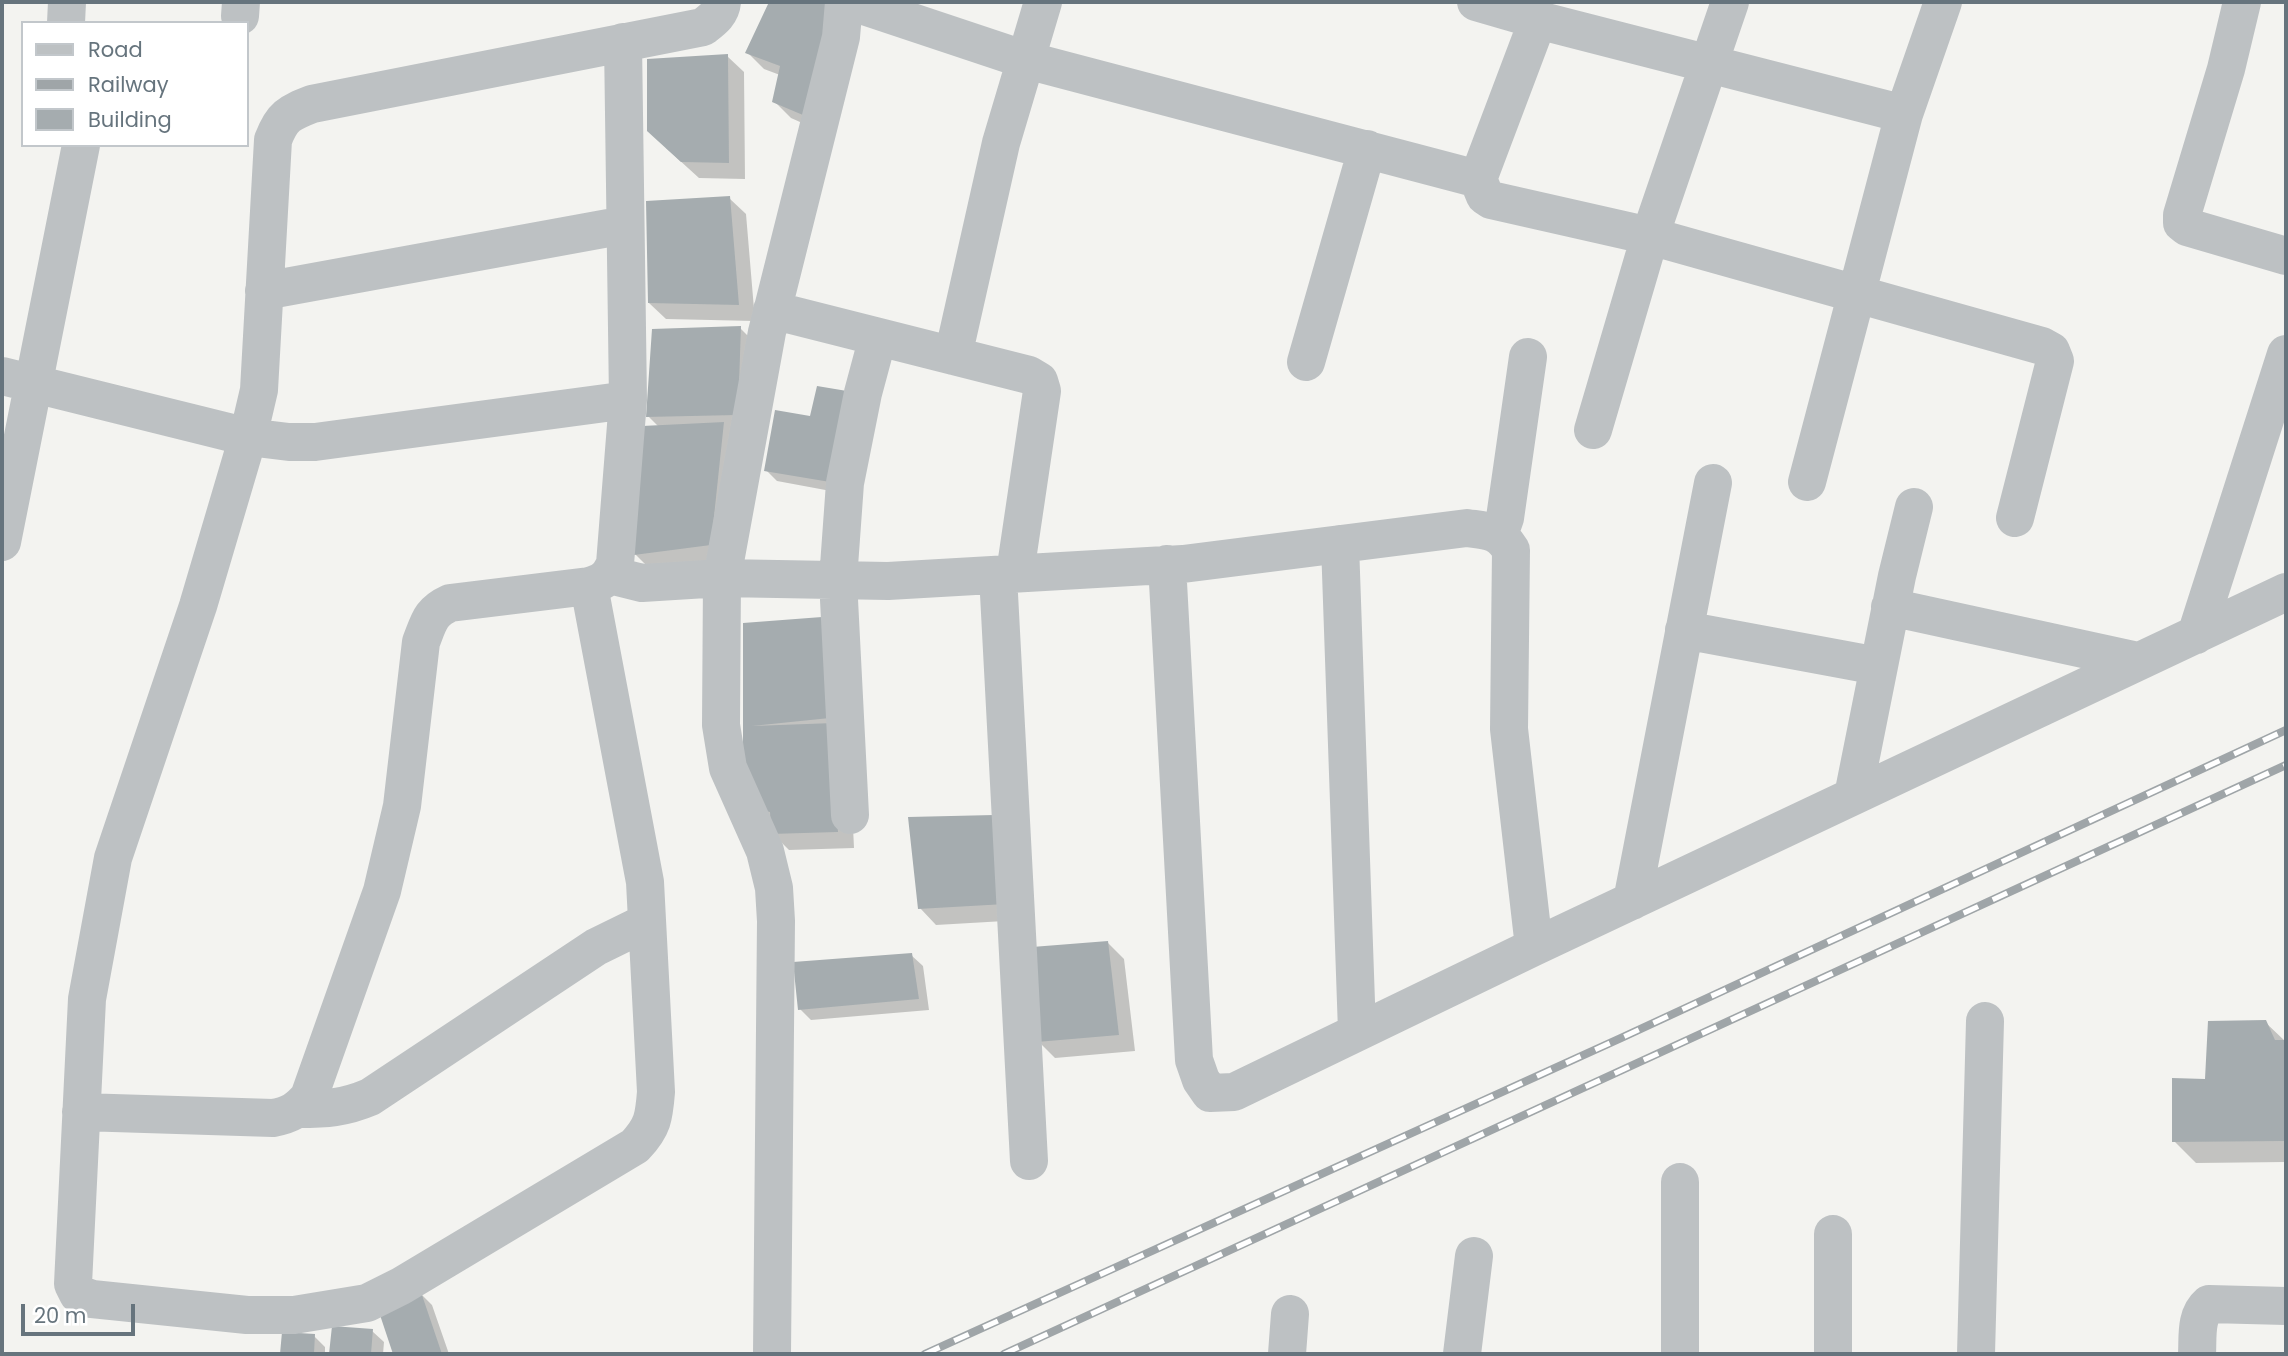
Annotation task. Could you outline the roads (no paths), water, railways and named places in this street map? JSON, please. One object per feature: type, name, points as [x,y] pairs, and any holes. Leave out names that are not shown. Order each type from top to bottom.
[{"type":"street","points":[[66,21],[67,2]]},
{"type":"street","points":[[623,42],[628,400],[615,564],[600,581],[645,882],[656,1092],[654,1116],[649,1131],[635,1146],[401,1286],[367,1303],[294,1315],[247,1315],[92,1299],[78,1294],[73,1284],[87,999],[113,858],[198,606],[248,437],[259,390],[273,140],[280,122],[292,112],[312,104],[623,42],[703,27],[715,19],[722,2]]},
{"type":"street","points":[[772,1354],[775,899],[765,852],[728,768],[724,746],[721,725],[722,578],[772,310],[841,37],[844,2]]},
{"type":"street","points":[[852,2],[1026,60],[1478,179]]},
{"type":"street","points":[[953,356],[1001,143],[1043,2]]},
{"type":"street","points":[[1476,2],[1538,20],[1588,17],[1708,63],[1904,114]]},
{"type":"street","points":[[1593,430],[1650,236],[1730,2]]},
{"type":"street","points":[[1807,482],[1904,114],[1943,2]]},
{"type":"street","points":[[2242,2],[2226,69],[2182,215],[2182,223],[2187,227],[2286,256]]},
{"type":"street","points":[[1538,20],[1478,179],[1485,196],[1491,200],[1650,236],[2042,346],[2051,351],[2055,361],[2015,518]]},
{"type":"street","points":[[2,542],[17,380],[80,147]]},
{"type":"street","points":[[1306,362],[1367,149]]},
{"type":"street","points":[[264,291],[625,225]]},
{"type":"street","points":[[772,310],[1030,375],[1039,381],[1042,391],[1006,574],[1030,1161]]},
{"type":"street","points":[[850,815],[838,580],[845,483],[863,393],[878,337]]},
{"type":"street","points":[[2196,635],[2286,354]]},
{"type":"street","points":[[1499,535],[1505,518],[1528,357]]},
{"type":"street","points":[[17,380],[248,437],[289,442],[314,442],[628,400]]},
{"type":"street","points":[[1632,901],[1713,483]]},
{"type":"street","points":[[1853,796],[1890,607],[1914,508]]},
{"type":"street","points":[[81,1112],[273,1118],[286,1116],[298,1109],[309,1097],[382,891],[402,806],[421,642],[430,620],[437,609],[450,603],[600,581],[642,583],[722,578],[888,581],[1167,564],[1467,528],[1491,531],[1504,538],[1511,550],[1510,729],[1534,947]]},
{"type":"street","points":[[1340,544],[1357,1031]]},
{"type":"street","points":[[1167,564],[1194,1060],[1201,1080],[1210,1093],[1234,1092],[1357,1031],[2286,592]]},
{"type":"street","points":[[1890,607],[2138,661]]},
{"type":"street","points":[[1684,630],[1878,666]]},
{"type":"street","points":[[298,1109],[335,1109],[370,1097],[596,947],[647,922]]},
{"type":"street","points":[[1976,1354],[1985,1021]]},
{"type":"street","points":[[1681,1182],[1681,1354]]},
{"type":"street","points":[[1833,1234],[1833,1354]]},
{"type":"street","points":[[1462,1354],[1474,1256]]},
{"type":"street","points":[[2197,1354],[2199,1321],[2203,1310],[2209,1304],[2286,1306]]},
{"type":"street","points":[[1287,1354],[1290,1314]]},
{"type":"railway","points":[[925,1354],[1621,1038],[2286,730]]},
{"type":"railway","points":[[1004,1354],[2286,765]]}]
